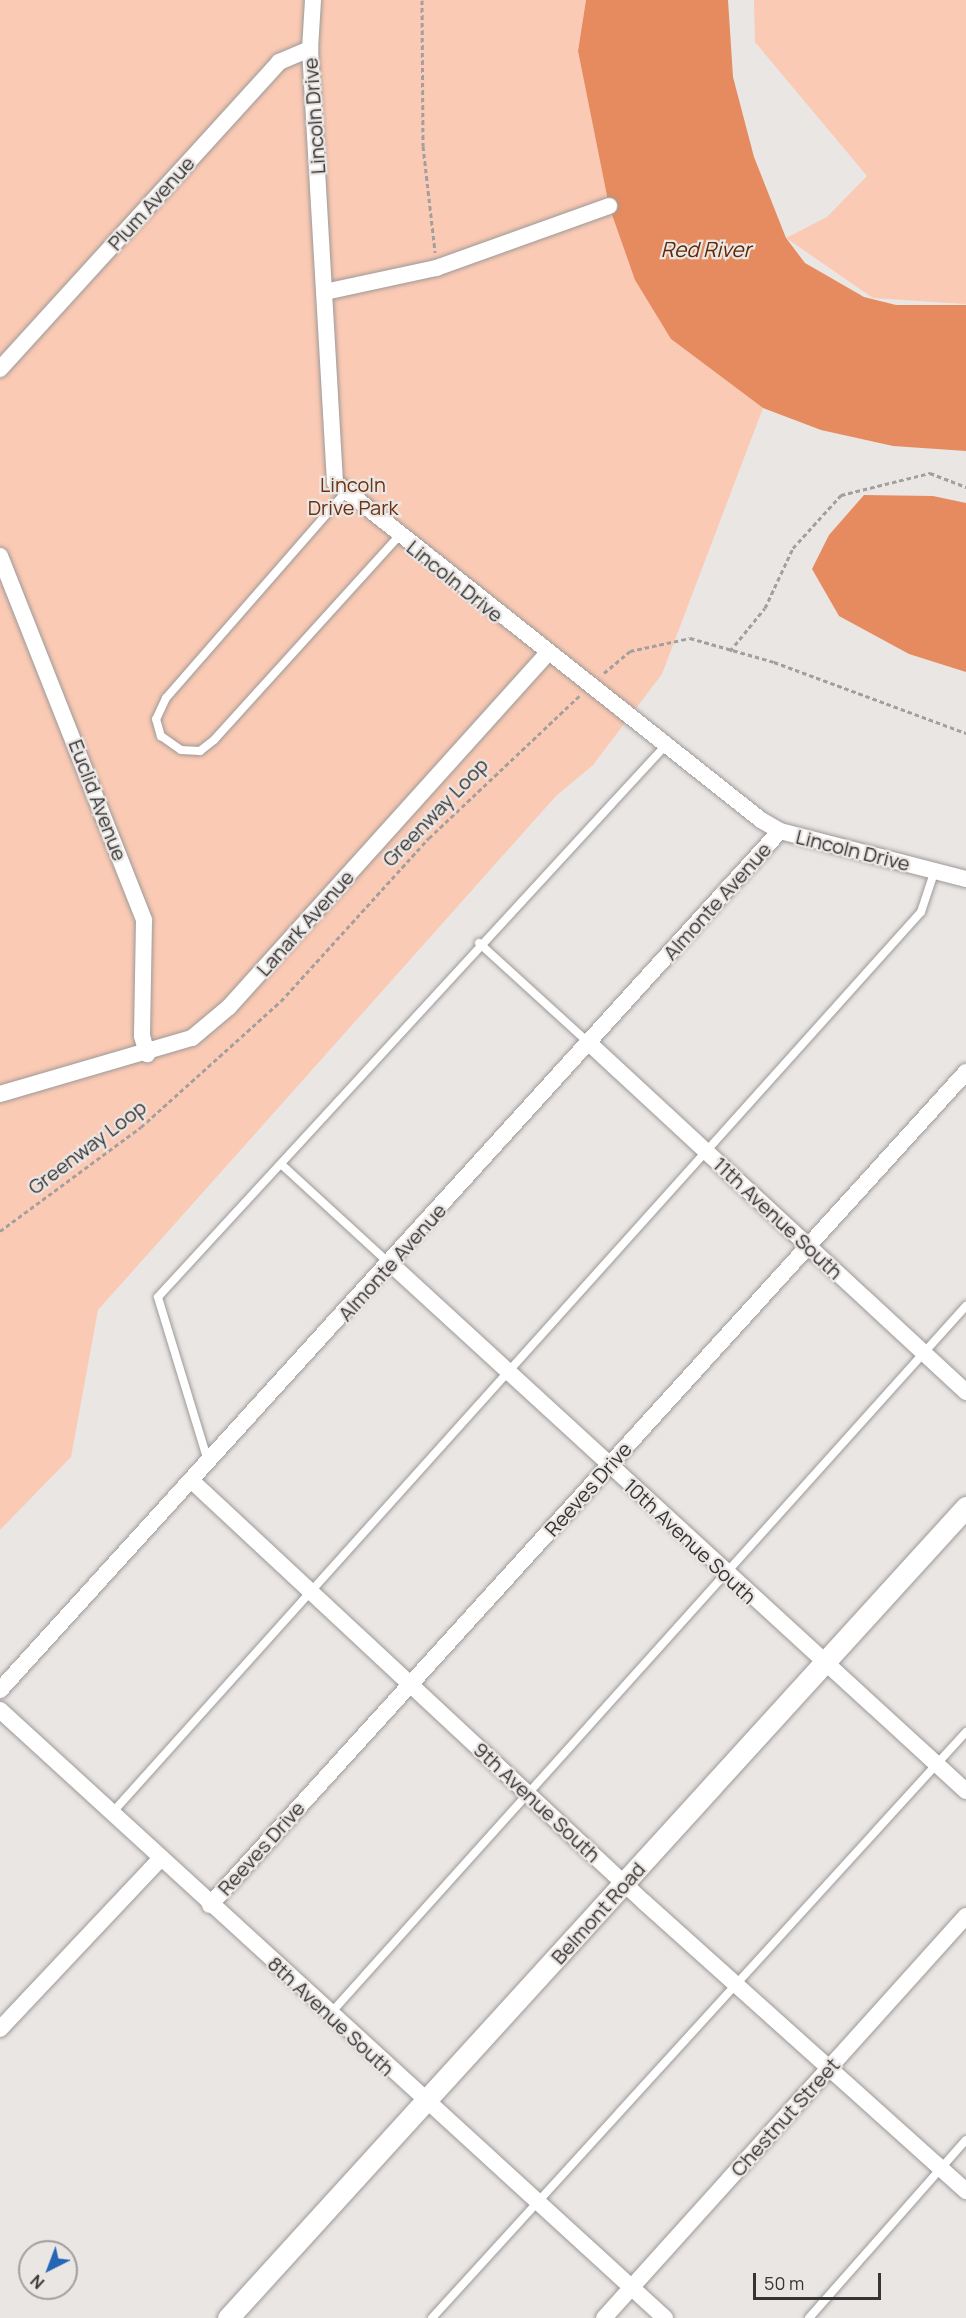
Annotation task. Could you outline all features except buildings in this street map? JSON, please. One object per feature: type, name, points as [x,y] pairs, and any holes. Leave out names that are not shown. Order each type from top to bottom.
[{"type":"street","name":"Lincoln Drive","points":[[313,0],[310,49],[335,483],[546,655],[780,831],[966,879]]},
{"type":"street","name":"Plum Avenue","points":[[0,369],[279,62],[310,49]]},
{"type":"street","points":[[325,292],[436,267],[609,206]]},
{"type":"street","name":"Euclid Avenue","points":[[0,556],[144,920],[141,1036],[147,1054]]},
{"type":"street","name":"Lanark Avenue","points":[[0,1094],[147,1054],[192,1038],[229,1007],[546,655]]},
{"type":"street","name":"Almonte Avenue","points":[[0,1690],[391,1264],[780,831]]},
{"type":"street","name":"11th Avenue South","points":[[589,1043],[966,1392]]},
{"type":"street","name":"Reeves Drive","points":[[210,1905],[966,1072]]},
{"type":"street","name":"10th Avenue South","points":[[391,1264],[824,1664],[966,1791]]},
{"type":"street","name":"9th Avenue South","points":[[192,1481],[624,1884],[966,2192]]},
{"type":"street","name":"Belmont Road","points":[[228,2318],[966,1507]]},
{"type":"street","name":"8th Avenue South","points":[[0,1710],[425,2102],[665,2318]]},
{"type":"street","points":[[0,2030],[161,1858]]},
{"type":"street","name":"Chestnut Street","points":[[604,2318],[966,1916]]},
{"type":"lane","points":[[345,493],[166,698],[156,719],[161,736],[181,750],[200,752],[399,536]]},
{"type":"lane","points":[[209,1462],[158,1297],[282,1165],[479,943],[665,746]]},
{"type":"lane","points":[[112,1813],[704,1150],[921,912],[935,870]]},
{"type":"lane","points":[[479,943],[589,1043]]},
{"type":"lane","points":[[282,1165],[391,1264]]},
{"type":"lane","points":[[330,2014],[530,1796],[724,1572],[966,1306]]},
{"type":"lane","points":[[432,2318],[966,1732]]},
{"type":"lane","points":[[809,2318],[966,2140]]},
{"type":"path","points":[[422,0],[423,146],[436,267]]},
{"type":"path","points":[[730,651],[765,608],[793,548],[841,495],[930,473],[966,487]]},
{"type":"path","name":"Greenway Loop","points":[[0,1231],[141,1127],[281,1001],[429,838],[588,687],[630,651],[690,638],[774,662],[966,733]]},
{"type":"green space","name":"Lincoln Drive Park","points":[[0,0],[586,0],[578,51],[609,206],[671,339],[763,408],[662,674],[593,765],[556,796],[98,1310],[71,1457],[0,1530]]},
{"type":"green space","points":[[754,0],[966,0],[966,304],[873,298],[786,238],[827,217],[867,176],[755,42]]},
{"type":"water","name":"Red River","points":[[586,0],[728,0],[733,77],[754,157],[786,238],[805,263],[864,297],[896,305],[966,305],[966,451],[893,446],[821,430],[763,408],[671,339],[635,280],[609,206],[578,51]]},
{"type":"water","points":[[864,495],[933,496],[966,503],[966,672],[909,654],[839,616],[812,569],[829,535]]}]
